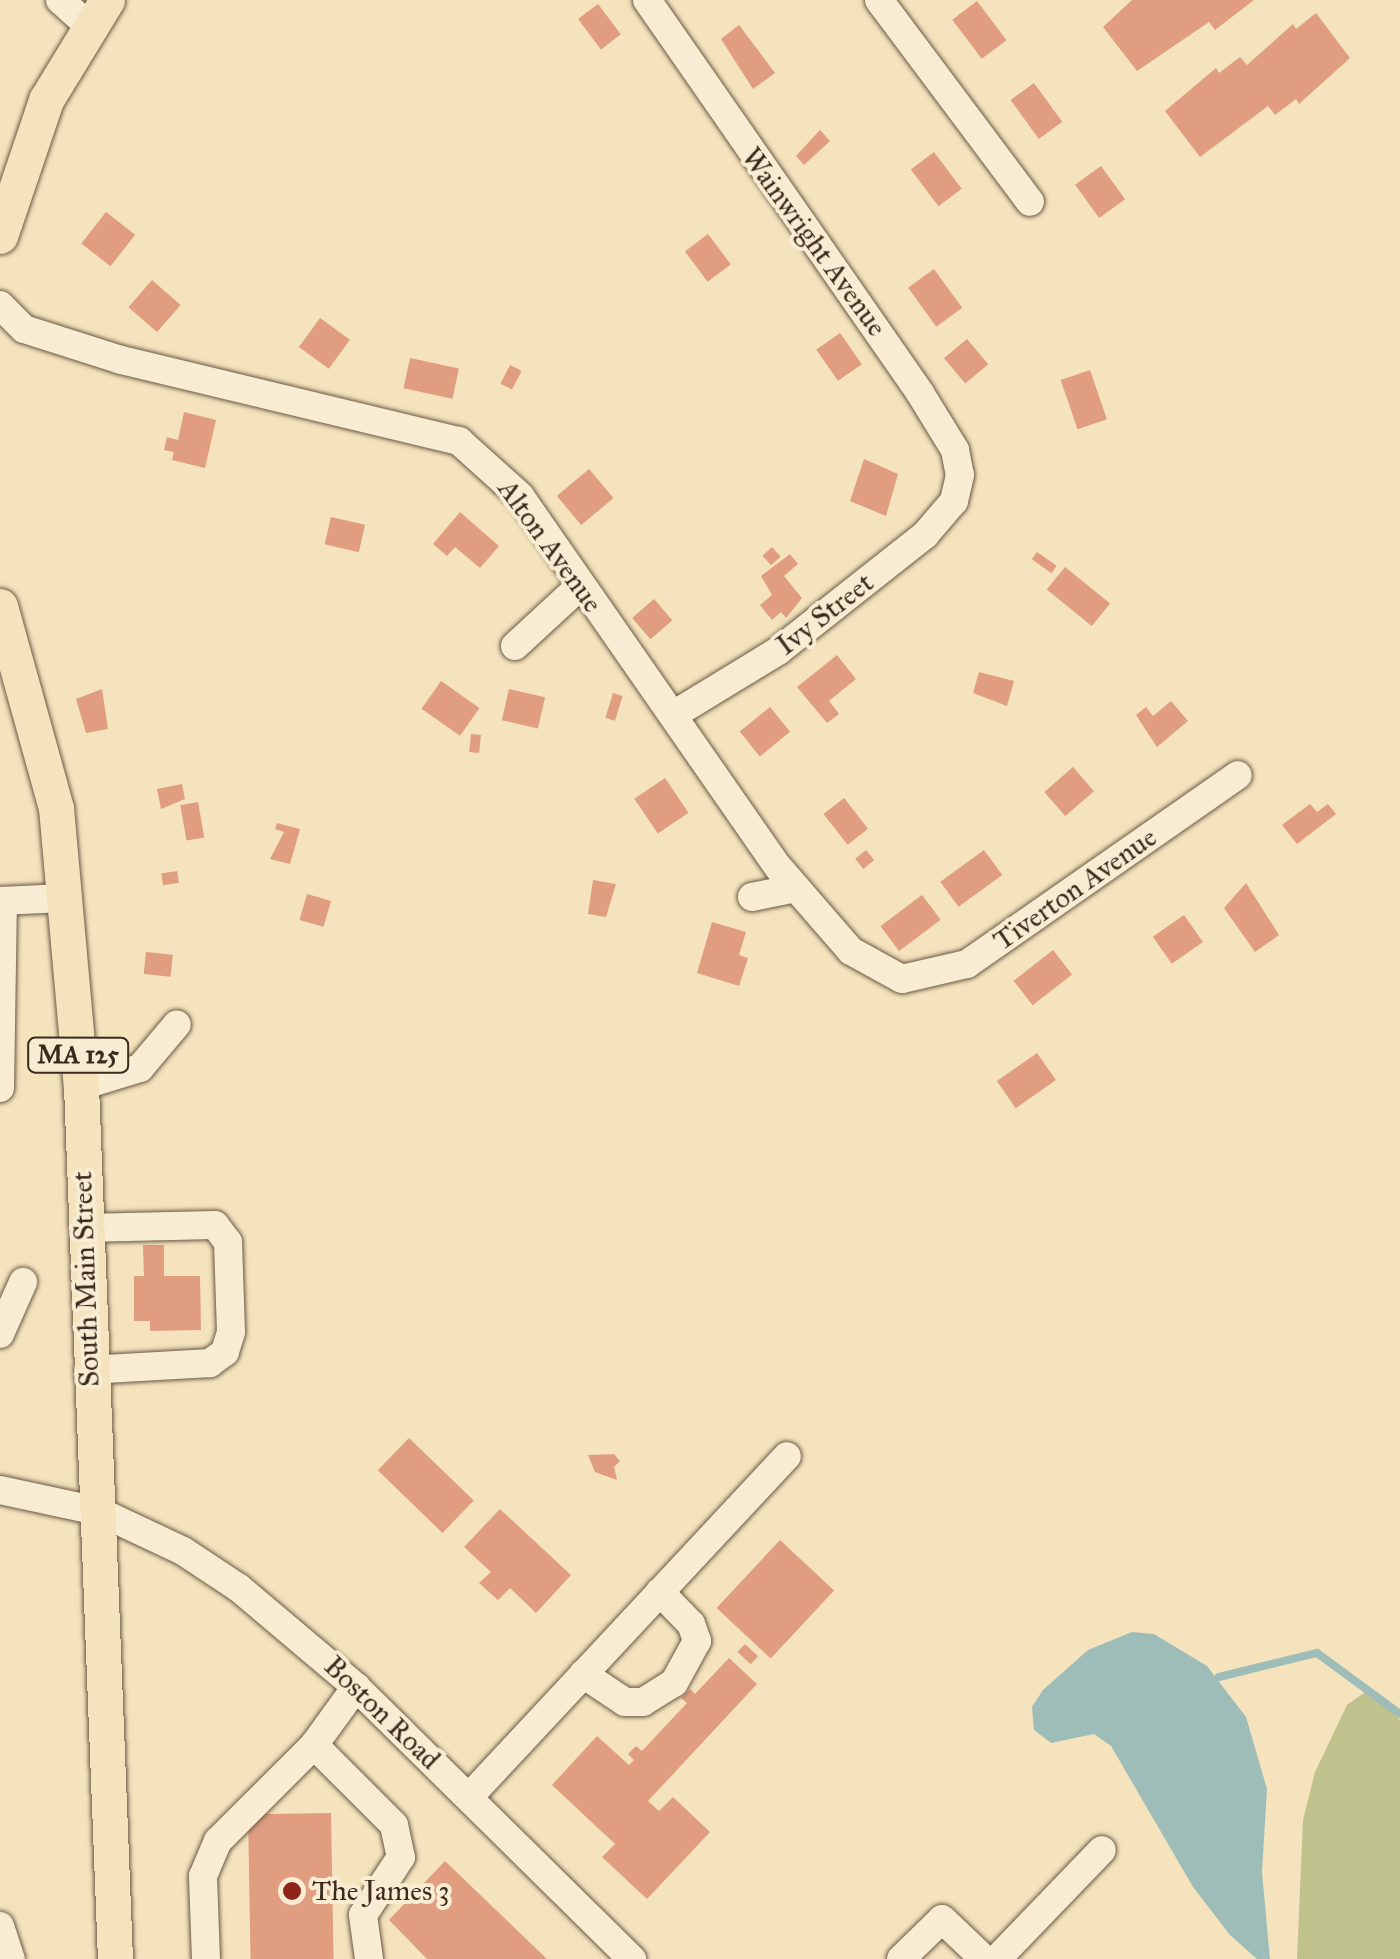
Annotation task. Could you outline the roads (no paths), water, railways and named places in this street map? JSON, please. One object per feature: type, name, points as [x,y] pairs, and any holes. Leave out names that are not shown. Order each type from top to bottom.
[{"type":"main road","points":[[0,236],[46,100],[98,13]]},
{"type":"main road","name":"South Main Street","points":[[0,606],[56,808],[81,1086],[88,1370],[98,1511],[115,1959]]},
{"type":"street","points":[[60,0],[98,13]]},
{"type":"street","name":"Wainwright Avenue","points":[[647,0],[920,393],[958,458],[958,492]]},
{"type":"street","points":[[879,0],[1030,202]]},
{"type":"street","name":"Alton Avenue","points":[[0,305],[24,330],[121,360],[459,441],[520,496],[579,587],[796,888],[852,950],[902,979]]},
{"type":"street","name":"Ivy Street","points":[[673,715],[761,662],[851,596],[932,529],[958,492]]},
{"type":"street","points":[[516,646],[579,587]]},
{"type":"street","name":"Tiverton Avenue","points":[[902,979],[966,964],[1238,775]]},
{"type":"street","points":[[752,897],[796,888]]},
{"type":"street","points":[[0,1088],[2,901],[64,898]]},
{"type":"street","points":[[81,1086],[140,1068],[178,1024]]},
{"type":"street","points":[[84,1228],[216,1225],[228,1242],[231,1332],[226,1352],[210,1363],[88,1370]]},
{"type":"street","points":[[0,1334],[24,1282]]},
{"type":"street","points":[[469,1797],[786,1456]]},
{"type":"street","name":"Boston Road","points":[[0,1490],[98,1511],[183,1551],[240,1588],[356,1687],[632,1959]]},
{"type":"street","points":[[583,1674],[625,1702],[643,1702],[674,1683],[697,1641],[691,1624],[660,1592]]},
{"type":"street","points":[[206,1959],[203,1876],[218,1842],[314,1745],[356,1687]]},
{"type":"street","points":[[314,1745],[394,1825],[401,1858],[363,1915],[369,1959]]},
{"type":"street","points":[[997,1959],[1102,1850]]},
{"type":"street","points":[[901,1959],[942,1919],[984,1959]]},
{"type":"street","points":[[0,1926],[11,1959]]},
{"type":"water","points":[[1132,1632],[1154,1634],[1207,1666],[1246,1717],[1267,1789],[1262,1872],[1270,1959],[1257,1959],[1230,1935],[1193,1887],[1111,1746],[1094,1734],[1051,1743],[1034,1730],[1032,1707],[1043,1690],[1088,1650]]},
{"type":"waterway","points":[[1219,1677],[1317,1653],[1400,1714]]},
{"type":"place","name":"The James 3","points":[[292,1891]]}]
